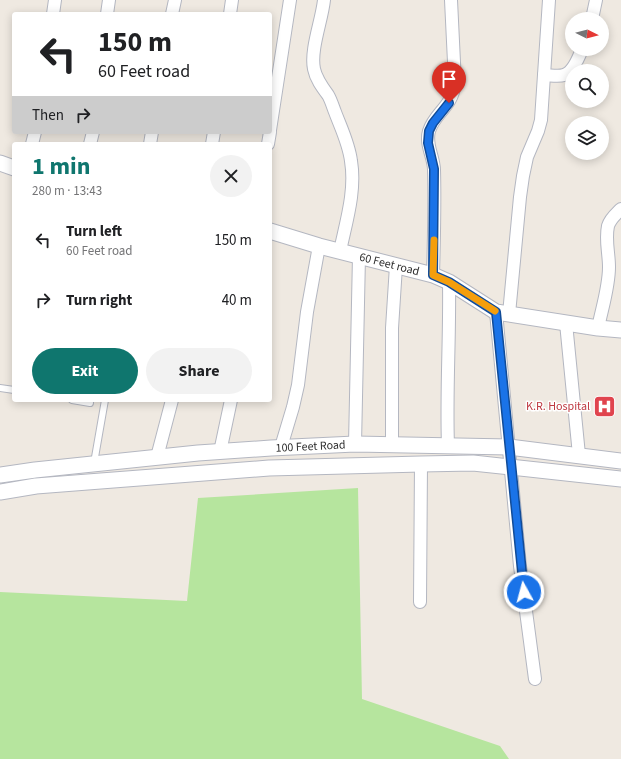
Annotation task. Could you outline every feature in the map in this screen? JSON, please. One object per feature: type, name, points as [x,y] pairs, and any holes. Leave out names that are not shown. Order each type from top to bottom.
[{"type":"street","points":[[53,12],[55,0]]},
{"type":"street","points":[[107,12],[109,0]]},
{"type":"street","points":[[172,12],[175,0]]},
{"type":"street","points":[[230,12],[232,0]]},
{"type":"street","points":[[272,118],[290,0]]},
{"type":"street","points":[[324,0],[313,56],[313,68],[340,125],[348,147],[353,175],[352,191],[340,251]]},
{"type":"street","points":[[433,275],[434,169],[428,143],[429,131],[433,123],[449,103],[454,91],[455,83],[451,0]]},
{"type":"street","points":[[535,679],[520,566],[509,447],[502,313],[527,157],[541,120],[548,0]]},
{"type":"street","points":[[593,12],[596,0]]},
{"type":"street","points":[[544,75],[564,76],[569,72],[579,56]]},
{"type":"street","points":[[0,163],[12,167]]},
{"type":"street","points":[[598,328],[609,267],[607,240],[608,225],[613,216],[621,209]]},
{"type":"street","name":"60 Feet road","points":[[272,232],[319,246],[433,275],[449,282],[502,313],[598,328],[621,330]]},
{"type":"street","points":[[281,448],[299,381],[307,312],[319,246]]},
{"type":"street","points":[[355,444],[359,256]]},
{"type":"street","points":[[392,445],[392,305],[396,266]]},
{"type":"street","points":[[448,446],[446,404],[449,360],[449,282]]},
{"type":"street","points":[[566,323],[579,455]]},
{"type":"street","points":[[157,457],[171,402]]},
{"type":"street","points":[[220,452],[231,402]]},
{"type":"street","name":"100 Feet Road","points":[[0,476],[36,470],[157,457],[355,444],[509,447],[621,461]]},
{"type":"street","name":"100 Feet Road","points":[[0,492],[36,486],[269,468],[421,464],[473,463],[621,479]]},
{"type":"street","points":[[420,602],[421,464]]},
{"type":"lane","points":[[0,388],[12,390]]},
{"type":"lane","points":[[84,402],[90,403]]},
{"type":"lane","points":[[94,464],[105,402]]},
{"type":"green space","points":[[358,488],[362,699],[500,746],[509,759],[0,759],[0,592],[187,601],[198,498]]},
{"type":"slow traffic","points":[[434,240],[433,275],[449,282],[495,311]]},
{"type":"place","name":"K.R. Hospital","points":[[605,406]]},
{"type":"route","points":[[449,103],[433,123],[429,131],[428,143],[434,169],[433,275],[449,282],[496,312],[520,566],[524,592]]}]
